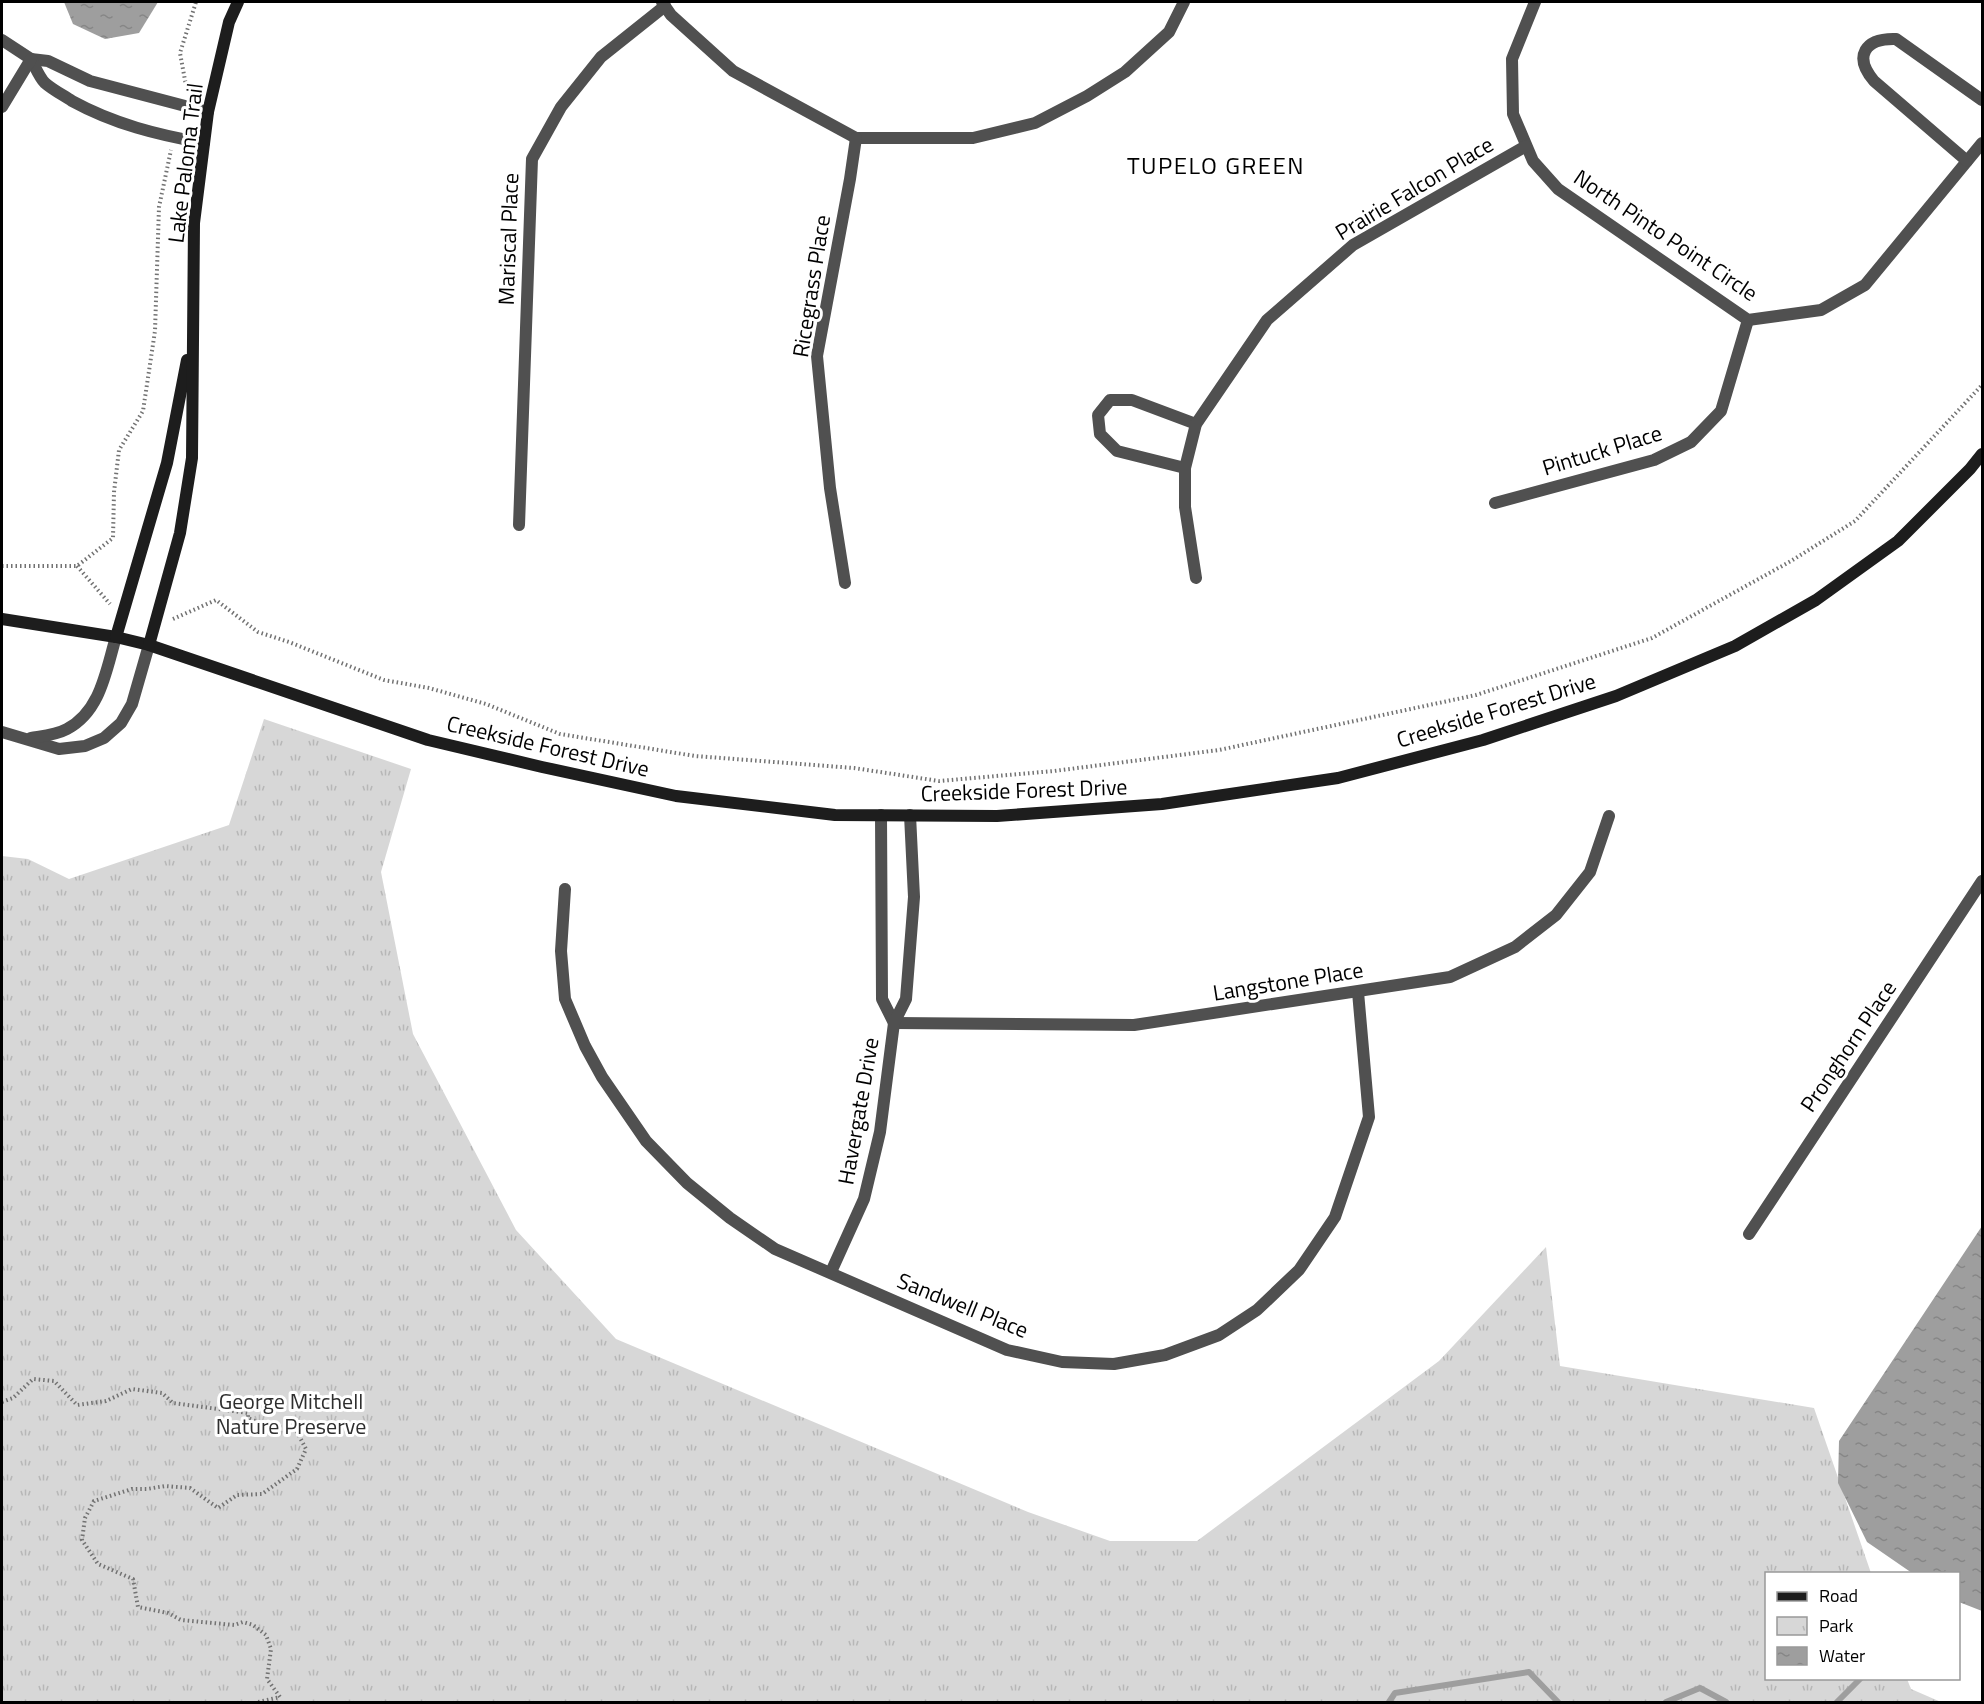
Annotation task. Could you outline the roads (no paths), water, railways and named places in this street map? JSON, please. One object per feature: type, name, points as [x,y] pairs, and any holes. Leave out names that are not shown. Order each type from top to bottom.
[{"type":"main road","name":"Lake Paloma Trail","points":[[149,645],[180,533],[192,458],[194,223],[208,112],[229,22],[238,2]]},
{"type":"main road","name":"Lake Paloma Trail","points":[[116,637],[168,463],[193,333]]},
{"type":"main road","name":"Creekside Forest Drive","points":[[2,619],[116,637],[149,645],[428,740],[676,796],[835,815],[997,816],[1162,804],[1338,778],[1483,740],[1605,699],[1735,646],[1816,600],[1898,541],[1983,454]]},
{"type":"street","points":[[663,4],[671,15],[733,71],[856,138],[973,138],[1035,123],[1087,96],[1125,72],[1169,32],[1184,2]]},
{"type":"street","name":"North Pinto Point Circle","points":[[1535,2],[1512,59],[1513,114],[1533,161],[1558,189],[1748,320],[1821,310],[1865,285],[1983,143]]},
{"type":"street","name":"Mariscal Place","points":[[519,525],[532,159],[561,107],[601,57],[663,4]]},
{"type":"street","points":[[1967,161],[1874,81],[1864,67],[1862,56],[1867,47],[1875,41],[1896,39],[1983,100]]},
{"type":"street","points":[[2,40],[31,59],[44,81],[62,95],[93,113],[123,125],[173,138],[204,143]]},
{"type":"street","points":[[31,59],[48,61],[90,81],[208,112]]},
{"type":"street","points":[[2,107],[31,59]]},
{"type":"street","name":"Ricegrass Place","points":[[845,583],[830,488],[817,356],[856,138]]},
{"type":"street","name":"Prairie Falcon Place","points":[[1196,578],[1185,507],[1185,468],[1196,424],[1268,320],[1353,246],[1526,146]]},
{"type":"street","name":"Pintuck Place","points":[[1495,503],[1654,460],[1691,442],[1721,411],[1748,320]]},
{"type":"street","points":[[1185,468],[1117,451],[1100,434],[1098,415],[1110,400],[1132,400],[1196,424]]},
{"type":"street","points":[[28,739],[66,730],[81,720],[93,706],[100,691],[116,637]]},
{"type":"street","points":[[2,732],[59,749],[85,746],[104,738],[121,723],[132,704],[149,645]]},
{"type":"street","name":"Havergate Drive","points":[[881,815],[882,999],[894,1023]]},
{"type":"street","name":"Havergate Drive","points":[[831,1272],[864,1199],[880,1132],[894,1023],[906,999],[914,897],[910,815]]},
{"type":"street","name":"Langstone Place","points":[[894,1023],[1134,1025],[1450,977],[1515,947],[1556,915],[1590,872],[1608,816]]},
{"type":"street","name":"Pronghorn Place","points":[[1749,1234],[1983,881]]},
{"type":"street","name":"Sandwell Place","points":[[564,889],[561,951],[565,999],[585,1046],[602,1077],[646,1141],[687,1183],[730,1218],[775,1249],[1007,1350],[1062,1362],[1114,1364],[1155,1357],[1219,1335],[1257,1310],[1299,1270],[1335,1217],[1369,1118],[1358,992]]},
{"type":"water","points":[[64,2],[158,2],[139,33],[105,39],[73,24]]},
{"type":"water","points":[[1982,1226],[1982,1611],[1960,1602],[1960,1572],[1911,1572],[1867,1542],[1838,1483],[1839,1441]]},
{"type":"waterway","points":[[1389,1702],[1395,1693],[1529,1672],[1558,1702]]},
{"type":"waterway","points":[[1837,1702],[1859,1680]]},
{"type":"waterway","points":[[1666,1702],[1700,1688],[1726,1702]]},
{"type":"district","name":"TUPELO GREEN","points":[[1216,165]]},
{"type":"park label","name":"George Mitchell Nature Preserve","points":[[291,1414]]}]
